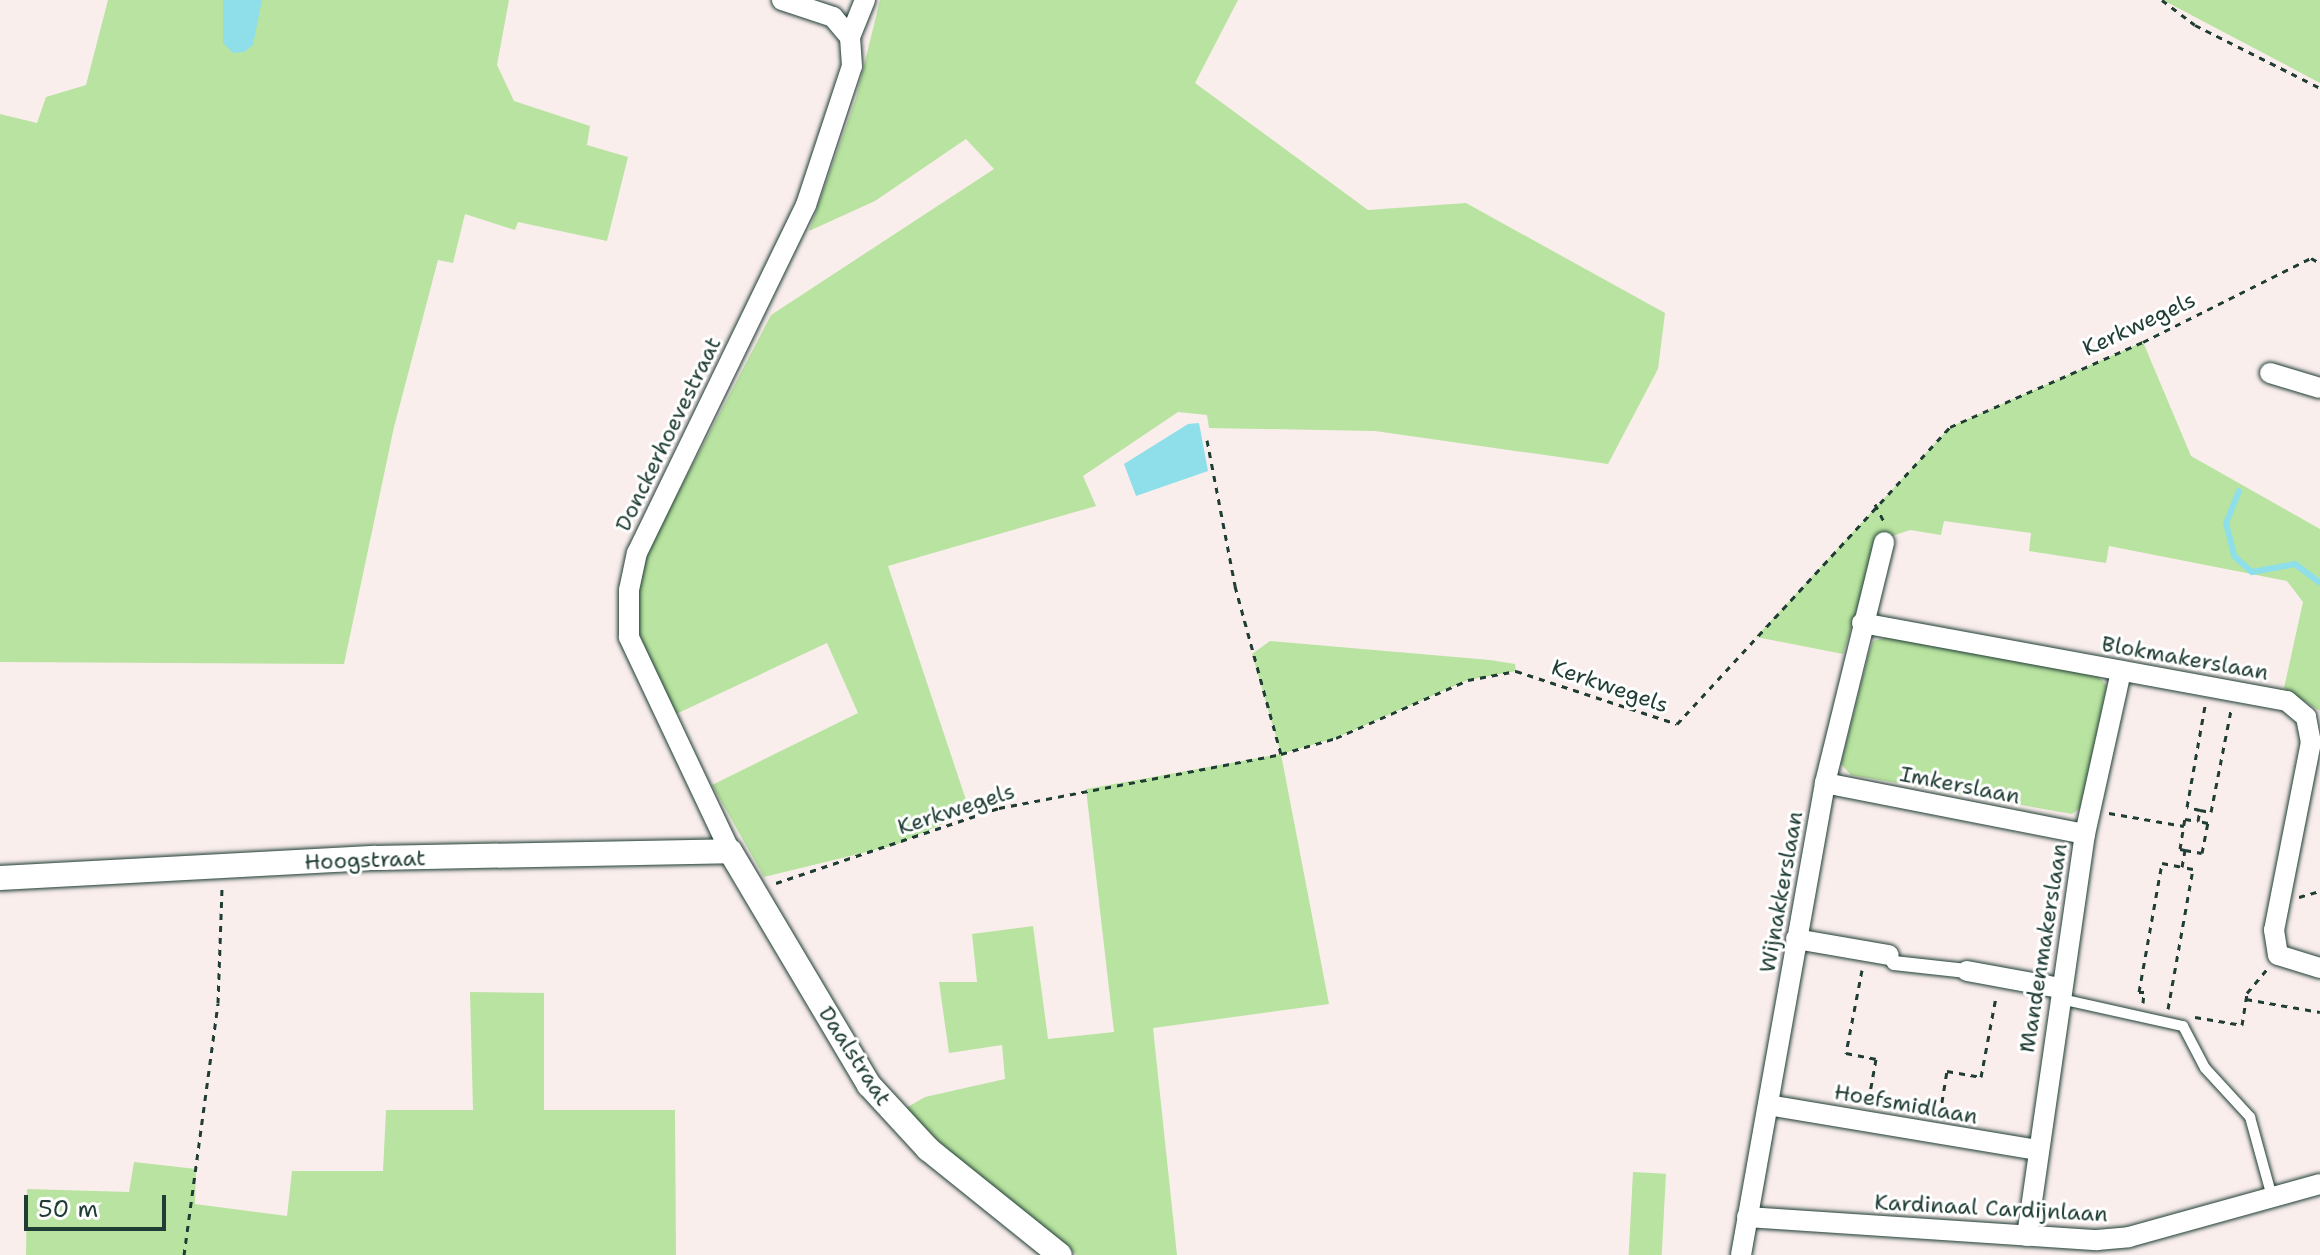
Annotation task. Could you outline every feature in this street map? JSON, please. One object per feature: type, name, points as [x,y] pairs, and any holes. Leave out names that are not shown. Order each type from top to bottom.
[{"type":"street","points":[[782,0],[833,17],[850,37]]},
{"type":"street","name":"Donckerhoevestraat","points":[[730,851],[629,637],[629,590],[637,553],[806,205],[852,66],[850,37],[865,0]]},
{"type":"street","points":[[2270,373],[2320,388]]},
{"type":"street","name":"Wijnakkerslaan","points":[[1741,1255],[1825,783],[1884,542]]},
{"type":"street","name":"Blokmakerslaan","points":[[1862,623],[2287,701],[2306,717],[2311,742],[2274,930],[2278,955]]},
{"type":"street","name":"Mandenmakerslaan","points":[[2027,1236],[2059,993],[2085,834],[2121,671]]},
{"type":"street","name":"Imkerslaan","points":[[1825,783],[2085,834]]},
{"type":"street","name":"Hoogstraat","points":[[0,878],[223,866],[730,851]]},
{"type":"street","name":"Daalstraat","points":[[730,851],[869,1085],[898,1120],[1060,1255]]},
{"type":"street","points":[[1796,939],[1889,955],[1894,963],[2000,977],[2059,993]]},
{"type":"street","points":[[2278,955],[2320,968]]},
{"type":"street","name":"Hoefsmidlaan","points":[[1768,1105],[2037,1150]]},
{"type":"street","name":"Kardinaal Cardijnlaan","points":[[1747,1217],[2027,1236],[2129,1237],[2320,1184]]},
{"type":"lane","points":[[2059,993],[2183,1026],[2205,1068],[2250,1117],[2272,1197]]},
{"type":"path","points":[[2162,0],[2195,25],[2320,88]]},
{"type":"path","name":"Kerkwegels","points":[[753,890],[999,808],[1281,754],[1336,738],[1468,680],[1516,671],[1661,723],[1686,720],[1950,427],[2143,342],[2311,258],[2320,263]]},
{"type":"path","points":[[1207,440],[1224,540],[1281,754]]},
{"type":"path","points":[[2209,686],[2187,807],[2200,810],[2211,812],[2234,691]]},
{"type":"path","points":[[2091,809],[2184,826]]},
{"type":"path","points":[[2198,821],[2200,810]]},
{"type":"path","points":[[2185,819],[2198,821],[2208,823],[2202,853],[2180,849],[2185,819]]},
{"type":"path","points":[[2182,867],[2185,850]]},
{"type":"path","points":[[2143,1007],[2144,992],[2139,992],[2162,863],[2193,869],[2167,1012]]},
{"type":"path","points":[[184,1255],[218,1003],[223,866]]},
{"type":"path","points":[[1865,951],[1846,1053],[1876,1059],[1866,1122]]},
{"type":"path","points":[[2129,1005],[2242,1025],[2246,999],[2278,955]]},
{"type":"path","points":[[1936,1134],[1947,1071],[1981,1077],[2000,977]]},
{"type":"path","points":[[2246,999],[2320,1012]]},
{"type":"green space","points":[[108,0],[509,0],[497,65],[514,101],[590,126],[587,145],[628,157],[607,241],[518,222],[515,230],[465,214],[453,263],[438,260],[394,427],[344,664],[0,662],[0,114],[37,123],[46,97],[86,85]]},
{"type":"green space","points":[[880,0],[1238,0],[1195,83],[1368,210],[1466,203],[1665,313],[1658,369],[1608,464],[1375,431],[1209,428],[1207,415],[1178,412],[1083,476],[1096,506],[888,566],[970,812],[895,845],[764,877],[712,785],[858,713],[827,643],[674,715],[641,639],[636,613],[642,562],[771,315],[994,169],[966,139],[875,201],[809,231],[856,98]]},
{"type":"green space","points":[[2163,0],[2320,0],[2320,83],[2195,17]]},
{"type":"green space","points":[[2143,342],[2191,456],[2320,529],[2320,711],[2284,688],[2303,602],[2287,581],[2109,546],[2106,563],[2029,551],[2031,533],[1944,521],[1941,535],[1910,530],[1878,541],[1843,654],[1756,637],[1950,427]]},
{"type":"green space","points":[[1888,637],[2097,675],[2107,686],[2080,808],[2072,814],[1851,775],[1841,764],[1868,656],[1873,641]]},
{"type":"green space","points":[[1270,641],[1490,660],[1515,664],[1516,671],[1468,680],[1336,738],[1281,754],[1252,654]]},
{"type":"green space","points":[[1281,754],[1329,1004],[1153,1028],[1177,1255],[1077,1255],[1002,1199],[904,1109],[925,1097],[1005,1079],[1002,1045],[949,1053],[939,982],[977,982],[972,934],[1033,926],[1048,1039],[1114,1032],[1086,789]]},
{"type":"green space","points":[[470,992],[544,993],[544,1110],[675,1110],[676,1255],[26,1255],[27,1189],[129,1192],[134,1162],[196,1169],[195,1204],[287,1216],[292,1171],[383,1171],[386,1110],[473,1110]]},
{"type":"green space","points":[[1633,1172],[1666,1174],[1662,1255],[1629,1255]]},
{"type":"water","points":[[223,0],[262,0],[253,45],[244,52],[233,53],[223,43]]},
{"type":"water","points":[[1199,423],[1208,471],[1136,496],[1124,464],[1188,424]]},
{"type":"waterway","points":[[2239,491],[2226,523],[2234,556],[2252,572],[2295,564],[2320,583]]}]
